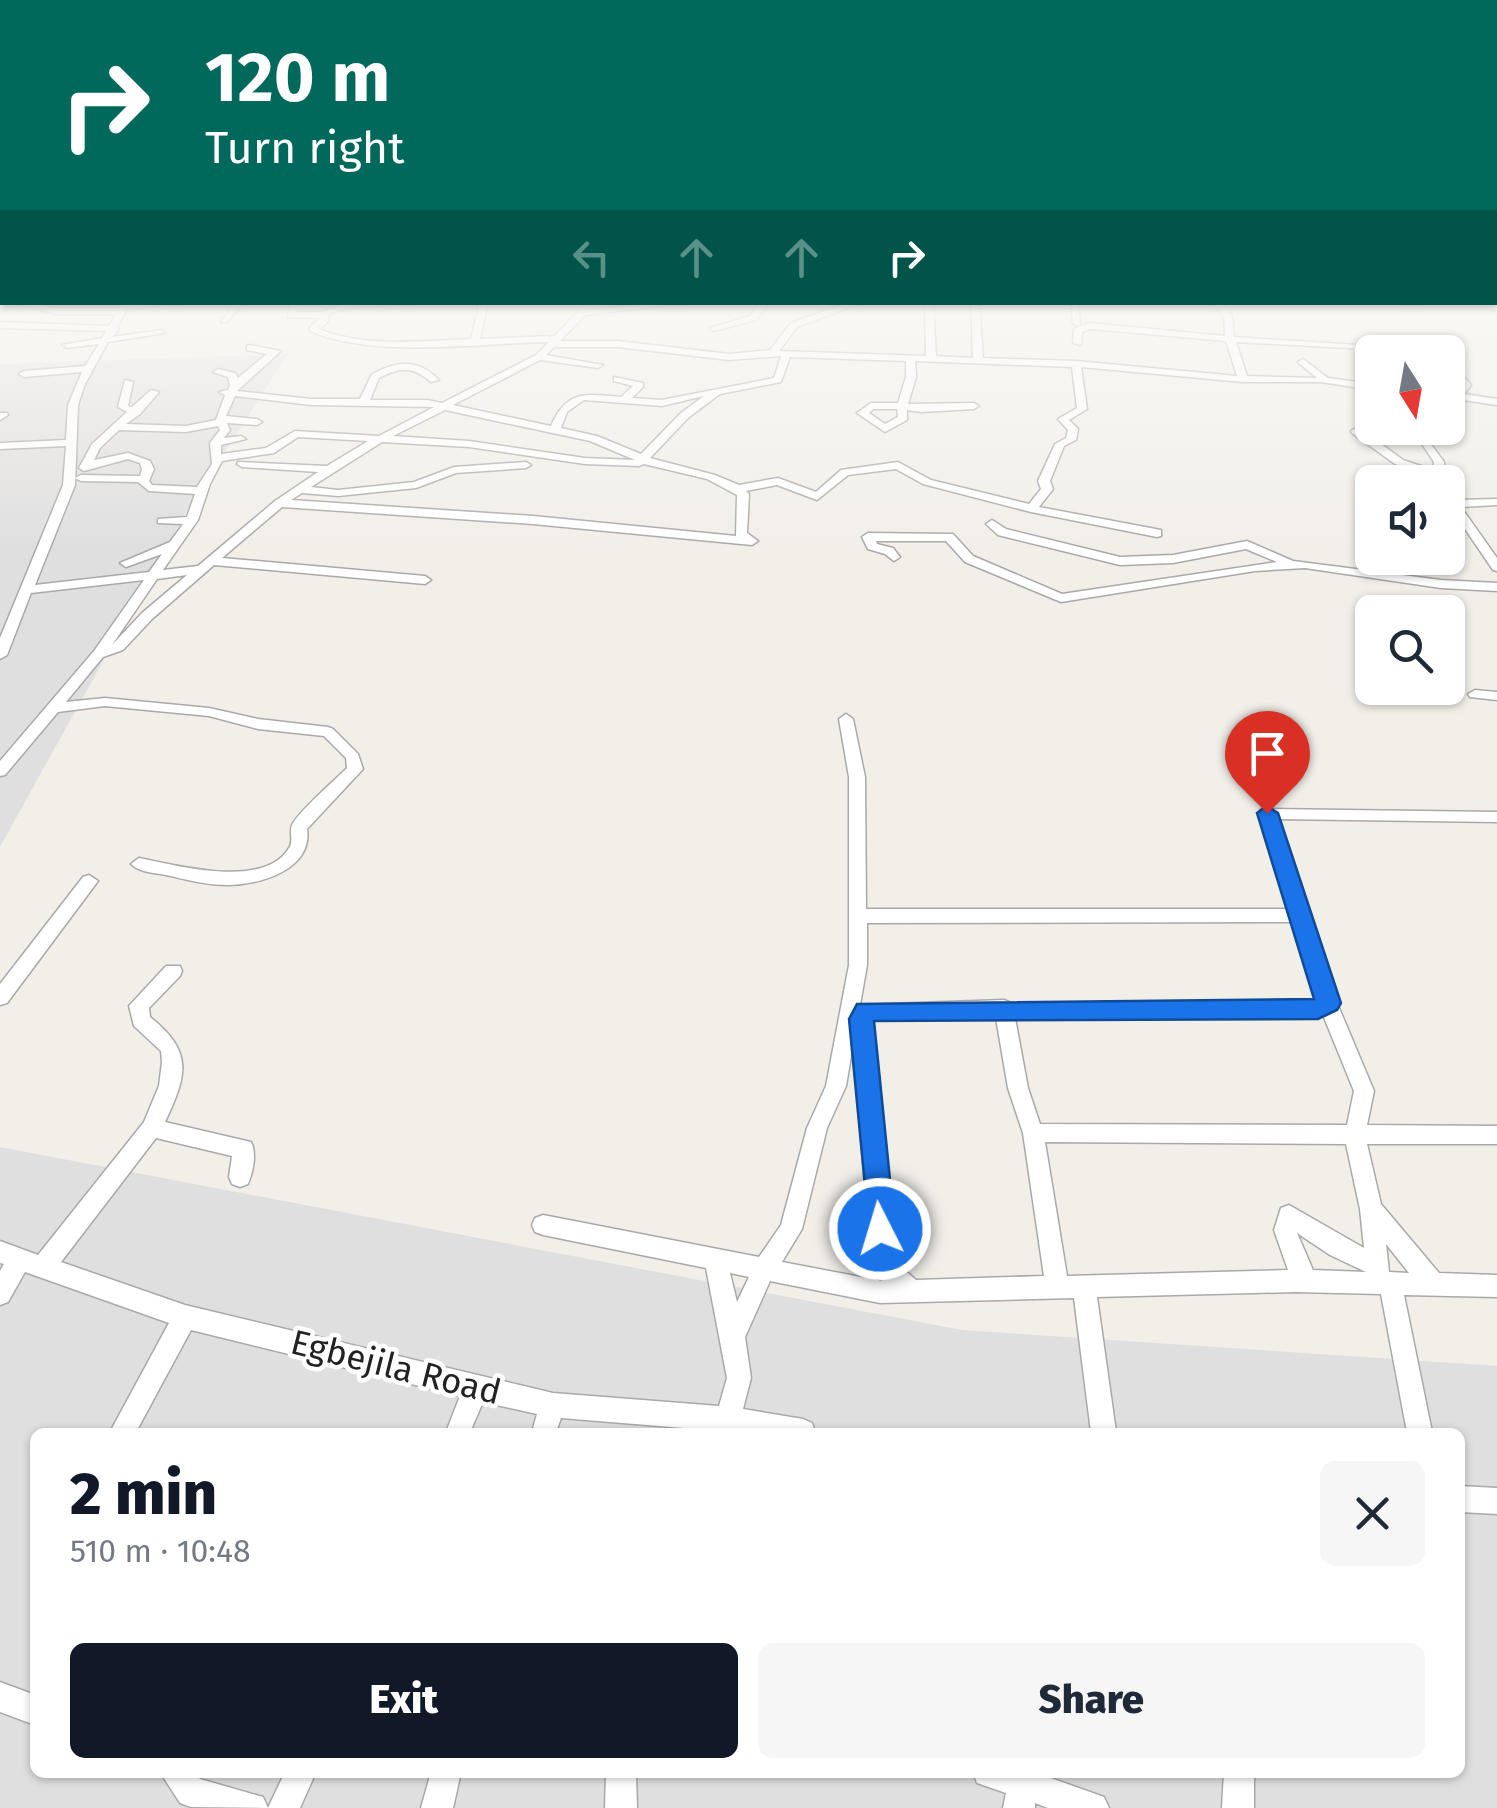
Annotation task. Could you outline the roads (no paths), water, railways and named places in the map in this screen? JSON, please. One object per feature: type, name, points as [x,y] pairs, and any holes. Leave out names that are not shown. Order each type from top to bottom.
[{"type":"street","points":[[75,481],[74,405],[85,379]]},
{"type":"street","points":[[226,379],[231,390]]},
{"type":"street","points":[[0,771],[98,654],[192,520],[217,461],[216,444],[225,430],[221,420],[231,390],[243,379]]},
{"type":"street","points":[[364,403],[374,379]]},
{"type":"street","points":[[436,379],[459,398]]},
{"type":"street","points":[[380,439],[494,379]]},
{"type":"street","points":[[618,379],[640,385],[622,401]]},
{"type":"street","points":[[555,429],[563,410],[582,397],[666,402],[778,379]]},
{"type":"street","points":[[911,379],[902,413],[930,407],[962,410],[974,406]]},
{"type":"street","points":[[1032,508],[1046,488],[1044,481],[1060,444],[1071,440],[1074,430],[1063,419],[1082,409],[1078,379]]},
{"type":"street","points":[[1322,379],[1355,384]]},
{"type":"street","points":[[128,382],[122,394],[124,407],[136,412]]},
{"type":"street","points":[[231,390],[442,406],[605,442],[646,460],[712,476],[738,489],[742,494],[741,535],[752,541],[746,544],[552,522],[279,503]]},
{"type":"street","points":[[0,655],[75,481],[93,452],[153,392],[122,394]]},
{"type":"street","points":[[217,461],[287,444],[295,434],[326,435],[360,443],[380,439],[484,445],[599,462],[646,460],[685,416],[717,392]]},
{"type":"street","points":[[1465,398],[1497,402]]},
{"type":"street","points":[[120,427],[186,429],[221,420],[257,422]]},
{"type":"street","points":[[1341,426],[1355,431]]},
{"type":"street","points":[[216,444],[241,439]]},
{"type":"street","points":[[0,446],[72,443]]},
{"type":"street","points":[[98,654],[118,647],[279,503],[331,470],[360,443]]},
{"type":"street","points":[[1375,445],[1408,465]]},
{"type":"street","points":[[93,452],[116,458]]},
{"type":"street","points":[[86,464],[128,456],[145,462],[148,488],[181,491],[204,486]]},
{"type":"street","points":[[217,461],[331,470]]},
{"type":"street","points":[[304,490],[338,493],[416,485],[454,470],[526,465]]},
{"type":"street","points":[[738,489],[778,481],[816,497],[845,472],[898,465],[928,482],[1158,533]]},
{"type":"street","points":[[75,481],[144,479]]},
{"type":"street","points":[[1465,501],[1497,502]]},
{"type":"street","points":[[162,522],[192,520]]},
{"type":"street","points":[[1465,520],[1497,567]]},
{"type":"street","points":[[992,524],[1002,532],[1120,562],[1174,559],[1247,545],[1292,564],[1441,584],[1497,586]]},
{"type":"street","points":[[894,558],[889,550],[872,546],[868,537],[949,538],[969,559],[1061,598],[1292,564]]},
{"type":"street","points":[[126,563],[174,545]]},
{"type":"street","points":[[28,590],[152,579],[212,566],[426,580]]},
{"type":"street","points":[[1474,694],[1497,696]]},
{"type":"street","points":[[52,708],[105,702],[209,712],[258,724],[328,732],[354,757],[355,768],[299,828],[302,839],[298,850],[275,867],[231,881],[139,864]]},
{"type":"street","points":[[733,1337],[764,1269],[791,1229],[818,1128],[836,1086],[858,965],[856,777],[846,720]]},
{"type":"street","points":[[1419,1428],[1382,1277],[1355,1135],[1364,1091],[1328,1003],[1267,813],[1497,817]]},
{"type":"street","points":[[0,998],[89,881]]},
{"type":"street","points":[[859,916],[1302,915]]},
{"type":"street","points":[[0,1294],[20,1260],[151,1128],[164,1106],[171,1053],[166,1041],[142,1021],[139,1006],[173,970]]},
{"type":"street","points":[[911,1291],[883,1266],[861,1019],[866,1011],[1318,1009],[1328,1003]]},
{"type":"street","points":[[1004,1008],[1018,1088],[1033,1132],[1057,1287]]},
{"type":"street","points":[[151,1128],[244,1149],[240,1177]]},
{"type":"street","points":[[1033,1132],[1497,1135]]},
{"type":"street","points":[[1371,1208],[1433,1284]]},
{"type":"street","points":[[1306,1281],[1290,1248],[1285,1226],[1289,1215],[1382,1277]]},
{"type":"street","points":[[543,1225],[880,1292],[1382,1277],[1497,1286]]},
{"type":"street","points":[[715,1259],[733,1337],[740,1425]]},
{"type":"street","name":"Egbejila Road","points":[[20,1260],[185,1317],[476,1388],[553,1405],[767,1428]]},
{"type":"street","points":[[1084,1286],[1103,1428]]},
{"type":"street","points":[[124,1428],[185,1317]]},
{"type":"street","points":[[460,1428],[476,1388]]},
{"type":"street","points":[[545,1428],[553,1405]]},
{"type":"street","points":[[1465,1499],[1497,1501]]},
{"type":"street","points":[[0,1696],[30,1708]]},
{"type":"street","points":[[180,1778],[192,1792],[252,1808]]},
{"type":"street","points":[[284,1808],[298,1778]]},
{"type":"street","points":[[437,1808],[444,1778]]},
{"type":"street","points":[[621,1778],[622,1808]]},
{"type":"street","points":[[996,1778],[1020,1796],[1093,1808]]},
{"type":"street","points":[[1238,1808],[1239,1778]]}]
